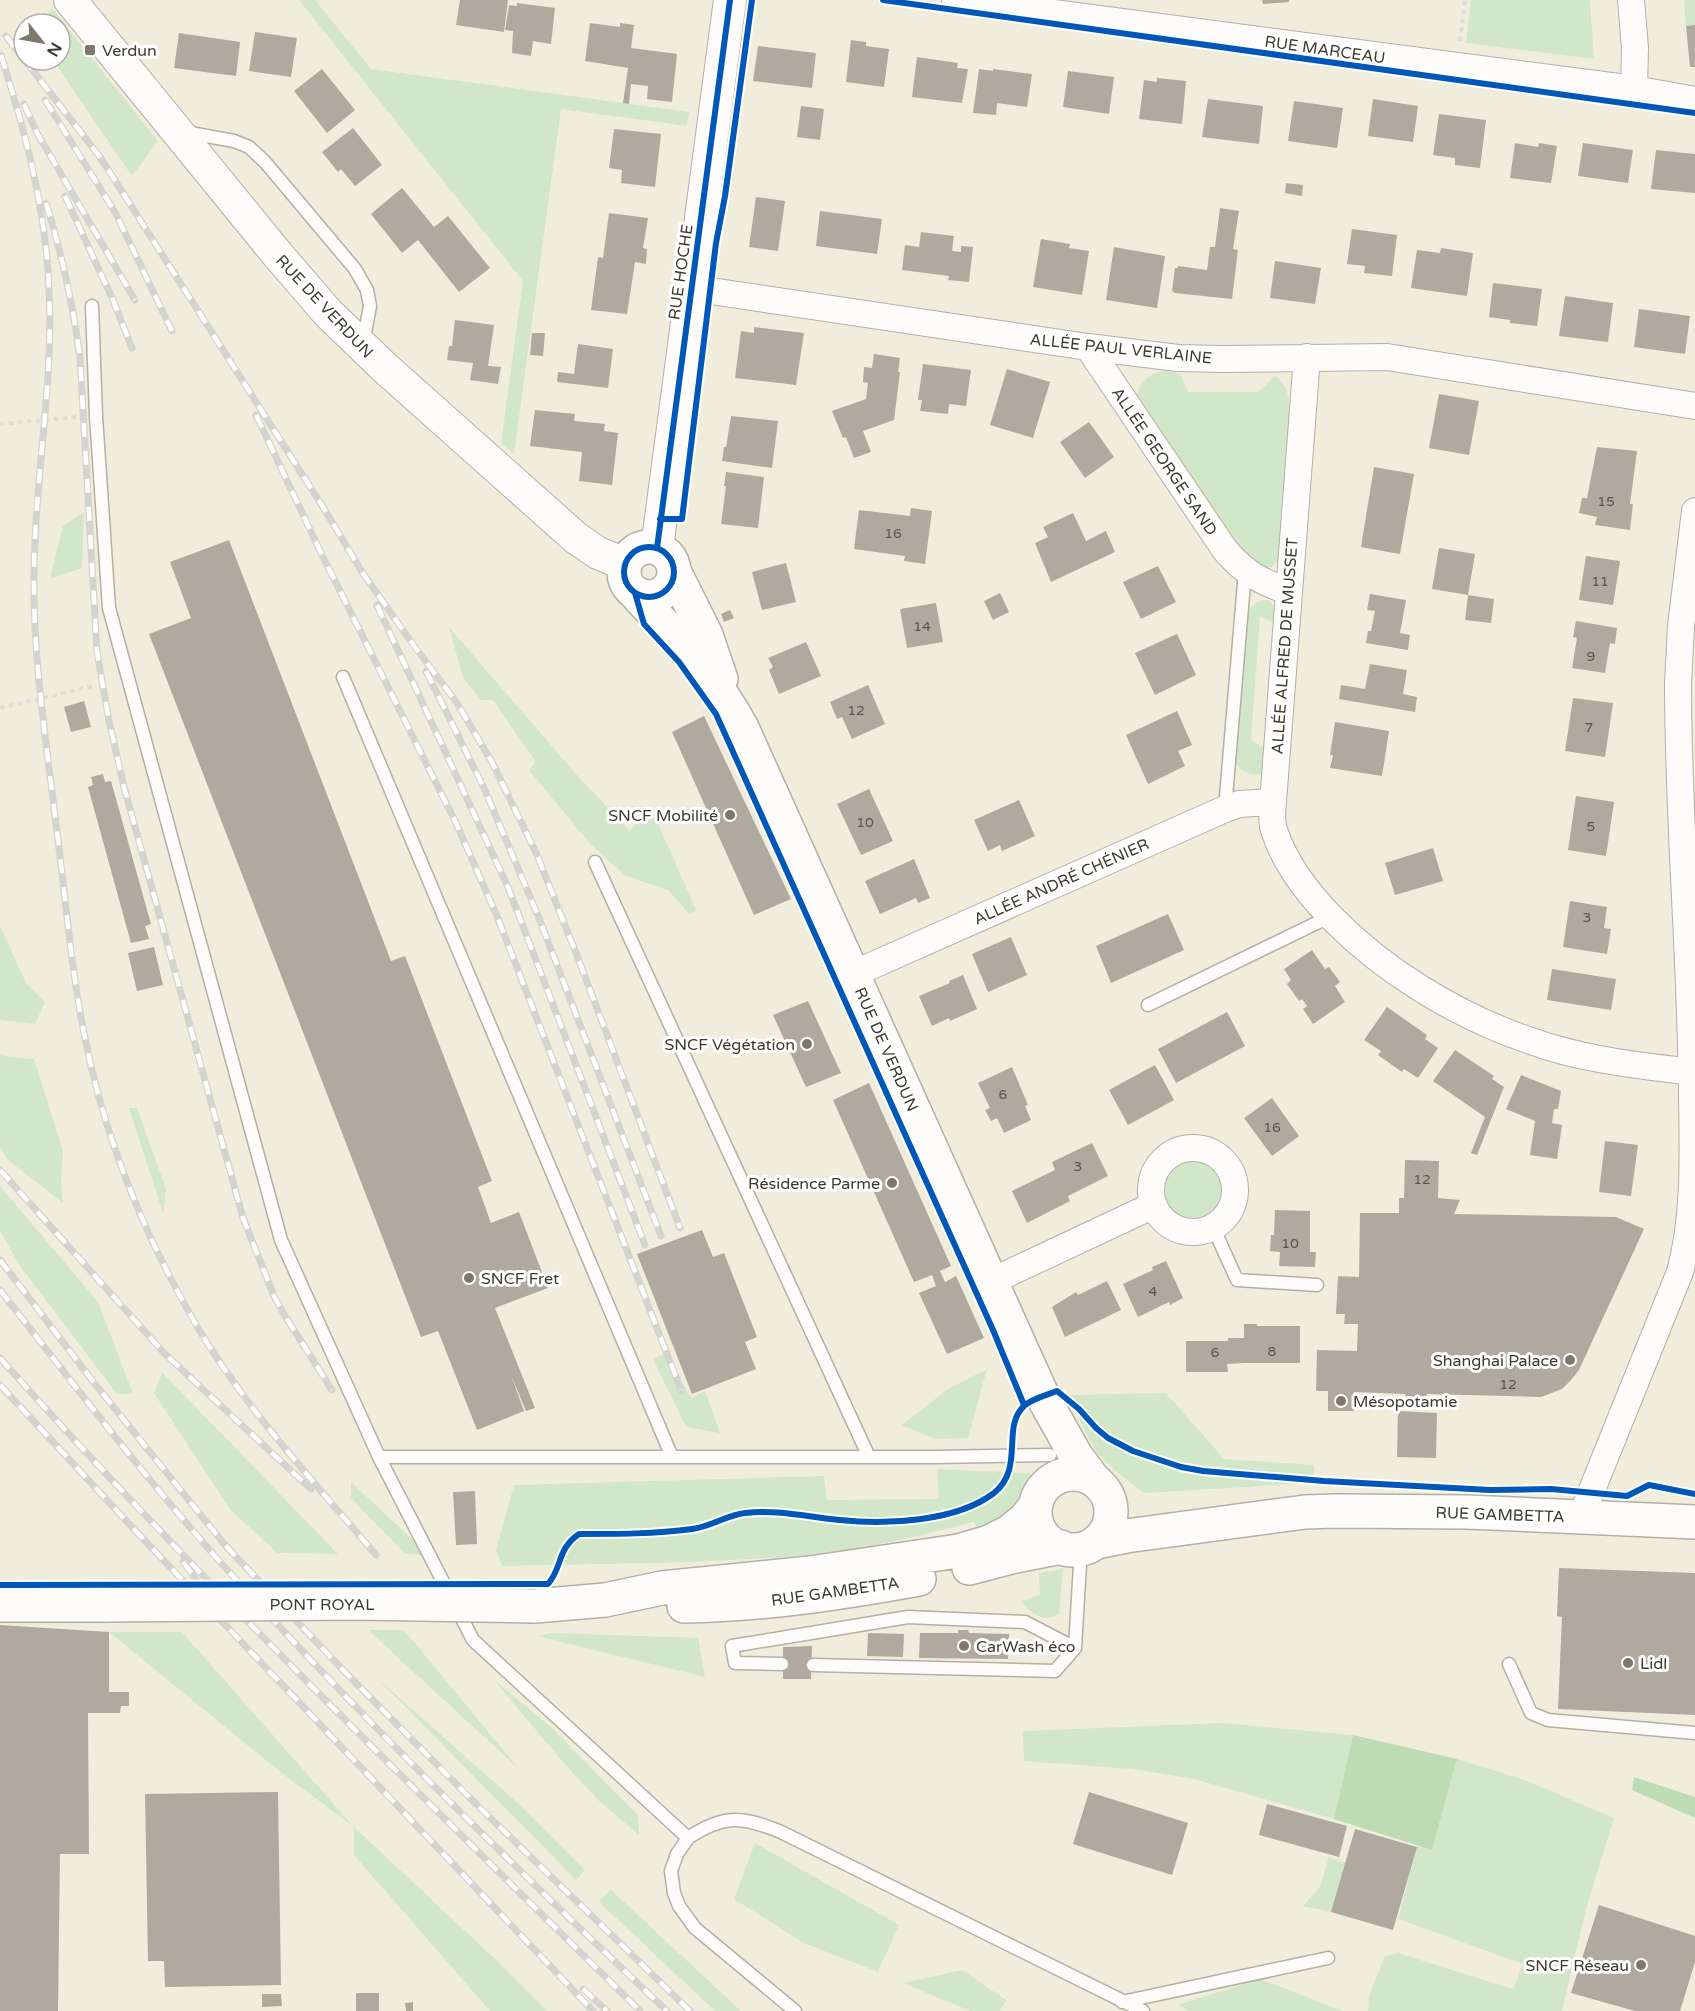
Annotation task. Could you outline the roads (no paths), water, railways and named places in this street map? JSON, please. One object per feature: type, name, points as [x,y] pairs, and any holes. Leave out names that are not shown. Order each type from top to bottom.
[{"type":"main road","points":[[649,546],[665,559],[671,583],[663,592],[647,597],[630,579],[631,554],[649,546]]},
{"type":"main road","name":"RUE DE VERDUN","points":[[665,559],[706,635],[729,702],[1043,1397],[1076,1456],[1100,1486]]},
{"type":"main road","name":"RUE DE VERDUN","points":[[630,579],[729,702]]},
{"type":"main road","name":"RUE DE VERDUN","points":[[1039,1497],[1048,1473],[1050,1455],[1048,1419],[1043,1397]]},
{"type":"main road","points":[[1066,1474],[1081,1474],[1100,1486],[1110,1506],[1110,1521],[1106,1531],[1079,1546],[1053,1543],[1042,1533],[1036,1520],[1039,1497],[1053,1480],[1066,1474]]},
{"type":"main road","name":"RUE GAMBETTA","points":[[1100,1486],[1125,1505],[1148,1513],[1221,1507],[1305,1512],[1438,1511],[1695,1522]]},
{"type":"main road","name":"RUE GAMBETTA","points":[[536,1606],[605,1600],[662,1588],[810,1573],[958,1551],[988,1542],[1009,1532],[1025,1519],[1039,1497]]},
{"type":"main road","name":"RUE GAMBETTA","points":[[605,1600],[697,1606],[818,1595],[960,1571],[1004,1558],[1126,1536],[1305,1512]]},
{"type":"main road","name":"PONT ROYAL","points":[[0,1605],[536,1606]]},
{"type":"street","name":"RUE DE VERDUN","points":[[70,0],[328,313],[363,348],[576,538],[630,579]]},
{"type":"street","name":"RUE HOCHE","points":[[665,559],[692,288],[730,0]]},
{"type":"street","name":"RUE MARCEAU","points":[[955,0],[1634,89],[1695,100]]},
{"type":"street","points":[[1631,0],[1635,48],[1634,89]]},
{"type":"street","name":"ALLÉE PAUL VERLAINE","points":[[692,288],[1088,347],[1178,358],[1387,357],[1695,406]]},
{"type":"street","name":"ALLÉE GEORGE SAND","points":[[1088,347],[1217,539],[1245,572],[1288,591]]},
{"type":"street","name":"ALLÉE ALFRED DE MUSSET","points":[[1307,357],[1273,802],[1274,828],[1287,858],[1306,888],[1331,916],[1368,950],[1436,998],[1482,1021],[1532,1041],[1582,1056],[1692,1072]]},
{"type":"street","points":[[1581,1517],[1686,1253],[1694,1208],[1692,1072],[1678,693],[1681,626],[1695,511]]},
{"type":"street","name":"ALLÉE ANDRÉ CHÉNIER","points":[[853,974],[1225,809],[1239,804],[1273,802]]},
{"type":"street","points":[[1186,1148],[1207,1149],[1224,1161],[1232,1172],[1235,1184],[1234,1201],[1229,1212],[1213,1227],[1193,1232],[1179,1230],[1161,1218],[1154,1205],[1151,1185],[1155,1172],[1162,1160],[1173,1152],[1186,1148]]},
{"type":"street","points":[[992,1281],[1154,1205]]},
{"type":"lane","points":[[176,130],[242,144],[249,147],[273,171],[356,268],[367,290],[370,306],[363,348]]},
{"type":"lane","points":[[92,306],[96,416],[109,608],[281,1240],[379,1457],[473,1641],[687,1838]]},
{"type":"lane","points":[[1225,809],[1245,572]]},
{"type":"lane","points":[[343,677],[672,1457]]},
{"type":"lane","points":[[595,862],[869,1457]]},
{"type":"lane","points":[[1148,1005],[1331,916]]},
{"type":"lane","points":[[1213,1227],[1237,1280],[1317,1285]]},
{"type":"lane","points":[[379,1457],[1050,1455]]},
{"type":"lane","points":[[813,1665],[1054,1671],[1076,1648],[1079,1546]]},
{"type":"lane","points":[[782,1664],[735,1663],[732,1646],[908,1617],[1025,1622],[1076,1648]]},
{"type":"lane","points":[[1509,1664],[1531,1713],[1548,1720],[1695,1733]]},
{"type":"lane","points":[[795,2011],[695,1928],[679,1906],[674,1893],[671,1871],[677,1854],[687,1838],[705,1827],[722,1820],[740,1820],[757,1823],[781,1832],[1143,2011]]},
{"type":"lane","points":[[1122,2002],[1328,1958]]},
{"type":"railway","points":[[6,36],[100,157],[362,572],[457,703],[492,762],[537,855],[680,1228]]},
{"type":"railway","points":[[1,55],[33,170],[47,259],[49,361],[37,505],[34,609],[41,704],[72,961],[93,1076],[130,1188],[161,1259],[198,1328],[260,1417],[376,1555]]},
{"type":"railway","points":[[45,100],[115,212],[172,331]]},
{"type":"railway","points":[[24,104],[37,133],[135,300]]},
{"type":"railway","points":[[65,196],[113,300],[132,348]]},
{"type":"railway","points":[[46,203],[66,280],[80,358],[97,652],[124,787],[243,1218],[274,1296],[332,1390]]},
{"type":"railway","points":[[256,415],[322,555],[456,823],[497,916],[681,1390]]},
{"type":"railway","points":[[377,605],[508,887],[645,1245]]},
{"type":"railway","points":[[426,671],[484,788],[539,918],[661,1236]]},
{"type":"railway","points":[[0,1170],[165,1354],[311,1489]]},
{"type":"railway","points":[[0,1260],[95,1384],[225,1545],[343,1670],[476,1804],[690,2011]]},
{"type":"railway","points":[[0,1290],[148,1477],[241,1585],[344,1695],[450,1802],[667,2011]]},
{"type":"railway","points":[[0,1358],[234,1608],[640,2011]]},
{"type":"railway","points":[[0,1385],[131,1526],[593,2011]]},
{"type":"railway","points":[[183,1562],[214,1603]]},
{"type":"railway","points":[[583,1989],[607,2011]]},
{"type":"place","name":"Verdun","points":[[90,50]]},
{"type":"place","name":"SNCF Mobilité","points":[[730,815]]},
{"type":"place","name":"SNCF Végétation","points":[[807,1044]]},
{"type":"place","name":"Résidence Parme","points":[[892,1183]]},
{"type":"place","name":"SNCF Fret","points":[[469,1278]]},
{"type":"place","name":"Shanghai Palace","points":[[1570,1360]]},
{"type":"place","name":"Mésopotamie","points":[[1341,1401]]},
{"type":"place","name":"CarWash éco","points":[[964,1646]]},
{"type":"place","name":"Lidl","points":[[1628,1663]]},
{"type":"place","name":"SNCF Réseau","points":[[1641,1965]]}]
